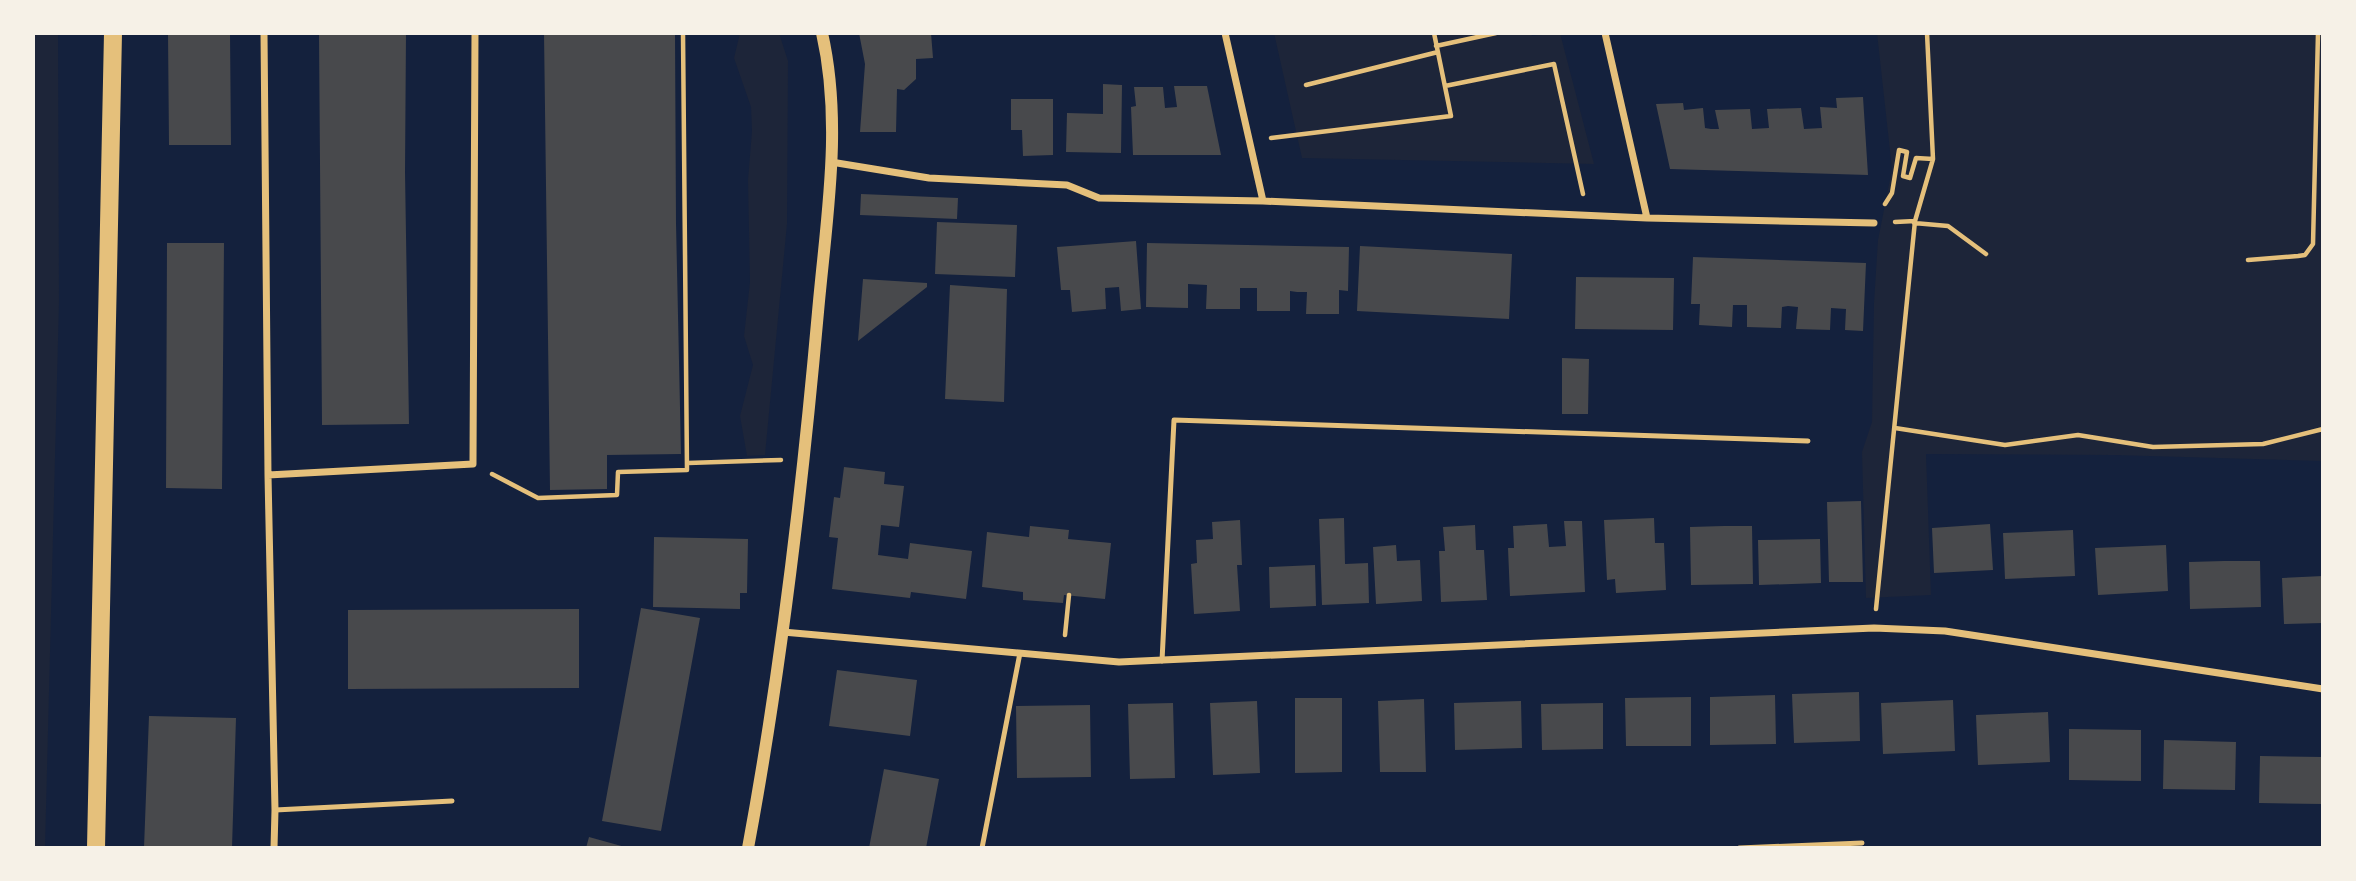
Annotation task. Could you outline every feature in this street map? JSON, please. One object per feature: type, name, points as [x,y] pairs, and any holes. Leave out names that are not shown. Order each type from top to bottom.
[{"type":"main road","points":[[96,848],[113,33]]},
{"type":"street","points":[[264,33],[274,848]]},
{"type":"street","points":[[268,475],[473,464],[475,33]]},
{"type":"street","points":[[748,848],[783,632],[811,394],[831,162],[832,110],[822,33]]},
{"type":"street","points":[[1225,33],[1263,201]]},
{"type":"street","points":[[1605,33],[1647,218]]},
{"type":"street","points":[[831,162],[929,178],[1067,185],[1100,198],[1263,201],[1647,218],[1874,223]]},
{"type":"street","points":[[783,632],[1119,662],[1874,628],[1945,631],[2323,689]]},
{"type":"lane","points":[[1162,661],[1174,420],[1808,441]]},
{"type":"lane","points":[[982,848],[1020,653]]},
{"type":"lane","points":[[275,810],[452,801]]},
{"type":"lane","points":[[1739,848],[1862,843]]},
{"type":"path","points":[[473,464],[538,498],[617,495],[618,472],[687,470],[683,33]]},
{"type":"path","points":[[1249,141],[1451,116],[1434,33]]},
{"type":"path","points":[[1306,85],[1496,33]]},
{"type":"path","points":[[1874,628],[1914,223],[1933,159],[1927,33]]},
{"type":"path","points":[[2248,260],[2305,255],[2313,244],[2318,33]]},
{"type":"path","points":[[1445,86],[1554,64],[1587,215]]},
{"type":"path","points":[[1874,223],[1892,193],[1899,150],[1907,152],[1903,176],[1910,178],[1916,158],[1933,159]]},
{"type":"path","points":[[1914,223],[1948,226],[1986,254]]},
{"type":"path","points":[[1895,428],[2005,445],[2078,435],[2153,447],[2263,444],[2323,429]]},
{"type":"path","points":[[688,463],[762,460]]},
{"type":"path","points":[[1063,656],[1069,595]]},
{"type":"shaded area","points":[[33,33],[58,33],[59,302],[45,848],[33,848]]},
{"type":"shaded area","points":[[740,33],[779,33],[788,61],[787,224],[765,455],[747,456],[740,416],[753,365],[744,336],[750,282],[748,180],[752,131],[751,107],[734,58]]},
{"type":"shaded area","points":[[1274,33],[1531,33],[1532,36],[1560,33],[1594,164],[1302,158]]},
{"type":"shaded area","points":[[1877,33],[2323,33],[2323,461],[2114,455],[1926,454],[1931,595],[1866,598],[1862,452],[1872,422],[1878,240],[1892,169]]},
{"type":"building","points":[[168,33],[230,33],[231,145],[169,145]]},
{"type":"building","points":[[319,33],[406,33],[409,424],[322,425]]},
{"type":"building","points":[[544,33],[675,33],[681,454],[607,455],[607,489],[550,490]]},
{"type":"building","points":[[859,33],[931,33],[933,58],[916,59],[916,79],[904,90],[897,89],[896,132],[860,132],[865,64]]},
{"type":"building","points":[[1103,84],[1122,85],[1121,153],[1066,152],[1067,113],[1103,114]]},
{"type":"building","points":[[1174,86],[1207,86],[1221,155],[1133,155],[1131,107],[1136,106],[1134,87],[1163,87],[1165,108],[1177,107]]},
{"type":"building","points":[[1863,97],[1868,175],[1670,169],[1656,104],[1683,103],[1684,110],[1703,108],[1705,128],[1711,129],[1719,129],[1715,110],[1750,109],[1752,129],[1769,128],[1767,109],[1801,108],[1804,129],[1822,128],[1820,107],[1837,108],[1836,98]]},
{"type":"building","points":[[1011,99],[1053,99],[1053,155],[1023,156],[1022,130],[1011,130]]},
{"type":"building","points":[[861,194],[958,198],[957,219],[860,215]]},
{"type":"building","points":[[937,222],[1017,225],[1015,277],[935,274]]},
{"type":"building","points":[[1136,241],[1141,309],[1121,311],[1119,287],[1105,288],[1106,309],[1072,312],[1070,290],[1061,290],[1057,247]]},
{"type":"building","points":[[167,243],[224,243],[222,489],[166,488]]},
{"type":"building","points":[[1147,243],[1349,247],[1348,291],[1339,290],[1339,314],[1306,314],[1307,292],[1290,291],[1290,311],[1257,311],[1257,288],[1240,288],[1240,309],[1206,309],[1207,285],[1188,284],[1188,308],[1146,307]]},
{"type":"building","points":[[1360,246],[1512,254],[1509,319],[1357,311]]},
{"type":"building","points":[[1693,257],[1866,263],[1863,331],[1845,330],[1846,309],[1831,308],[1830,330],[1796,329],[1798,307],[1788,306],[1782,307],[1781,328],[1747,327],[1747,305],[1733,305],[1732,327],[1699,325],[1700,304],[1691,304]]},
{"type":"building","points":[[1576,277],[1674,278],[1673,330],[1575,329]]},
{"type":"building","points":[[863,279],[927,283],[927,287],[858,341]]},
{"type":"building","points":[[950,285],[1007,289],[1004,402],[945,399]]},
{"type":"building","points":[[1562,358],[1589,359],[1588,414],[1562,414]]},
{"type":"building","points":[[844,467],[885,472],[884,484],[904,486],[899,527],[881,525],[878,555],[908,559],[910,543],[972,551],[966,599],[911,592],[910,598],[832,589],[838,538],[829,537],[834,497],[840,498]]},
{"type":"building","points":[[1861,501],[1863,582],[1829,582],[1827,502]]},
{"type":"building","points":[[1344,518],[1345,564],[1368,563],[1369,603],[1322,605],[1319,519]]},
{"type":"building","points":[[1654,518],[1655,543],[1664,543],[1666,590],[1616,593],[1615,579],[1607,580],[1604,520]]},
{"type":"building","points":[[1240,520],[1242,565],[1237,565],[1240,611],[1194,614],[1191,564],[1197,563],[1196,540],[1213,539],[1212,522]]},
{"type":"building","points":[[1564,521],[1582,521],[1585,592],[1510,596],[1508,548],[1514,548],[1513,526],[1547,524],[1549,547],[1566,546]]},
{"type":"building","points":[[1990,524],[1993,570],[1934,573],[1932,528]]},
{"type":"building","points":[[1475,525],[1476,550],[1484,550],[1487,600],[1441,602],[1439,551],[1445,551],[1443,527]]},
{"type":"building","points":[[1030,526],[1069,530],[1068,539],[1111,543],[1105,599],[1064,595],[1063,603],[1023,600],[1023,592],[982,587],[987,532],[1029,537]]},
{"type":"building","points":[[1752,526],[1753,584],[1691,585],[1690,527]]},
{"type":"building","points":[[2073,530],[2075,576],[2005,579],[2003,533]]},
{"type":"building","points":[[654,537],[748,539],[747,593],[740,593],[740,609],[653,607]]},
{"type":"building","points":[[1820,539],[1821,583],[1759,585],[1758,540]]},
{"type":"building","points":[[1396,545],[1397,561],[1420,560],[1422,601],[1376,604],[1373,547]]},
{"type":"building","points":[[2166,545],[2168,591],[2098,595],[2095,548]]},
{"type":"building","points":[[2260,561],[2261,607],[2190,609],[2189,562]]},
{"type":"building","points":[[1315,565],[1316,606],[1270,608],[1269,567]]},
{"type":"building","points":[[2323,576],[2323,623],[2284,624],[2282,578]]},
{"type":"building","points":[[641,608],[700,618],[661,831],[602,821]]},
{"type":"building","points":[[579,609],[579,688],[348,689],[348,610]]},
{"type":"building","points":[[837,670],[917,680],[910,736],[829,726]]},
{"type":"building","points":[[1859,692],[1860,741],[1794,743],[1792,694]]},
{"type":"building","points":[[1775,695],[1776,744],[1710,745],[1710,697]]},
{"type":"building","points":[[1691,697],[1691,746],[1626,746],[1625,698]]},
{"type":"building","points":[[1295,698],[1342,698],[1342,772],[1295,773]]},
{"type":"building","points":[[1424,699],[1426,772],[1380,772],[1378,701]]},
{"type":"building","points":[[1953,700],[1955,751],[1883,754],[1881,703]]},
{"type":"building","points":[[1257,701],[1260,773],[1213,775],[1210,703]]},
{"type":"building","points":[[1521,701],[1522,748],[1455,750],[1454,703]]},
{"type":"building","points":[[1173,703],[1175,778],[1130,779],[1128,704]]},
{"type":"building","points":[[1603,703],[1603,749],[1542,750],[1541,704]]},
{"type":"building","points":[[1090,705],[1091,777],[1017,778],[1016,706]]},
{"type":"building","points":[[2048,712],[2050,762],[1978,765],[1976,715]]},
{"type":"building","points":[[149,716],[236,718],[232,848],[144,848]]},
{"type":"building","points":[[2069,729],[2141,730],[2141,781],[2069,780]]},
{"type":"building","points":[[2164,740],[2236,742],[2235,790],[2163,789]]},
{"type":"building","points":[[2260,756],[2323,757],[2323,804],[2259,803]]},
{"type":"building","points":[[884,769],[939,779],[926,848],[869,848]]},
{"type":"building","points":[[589,837],[625,847],[586,848]]}]
